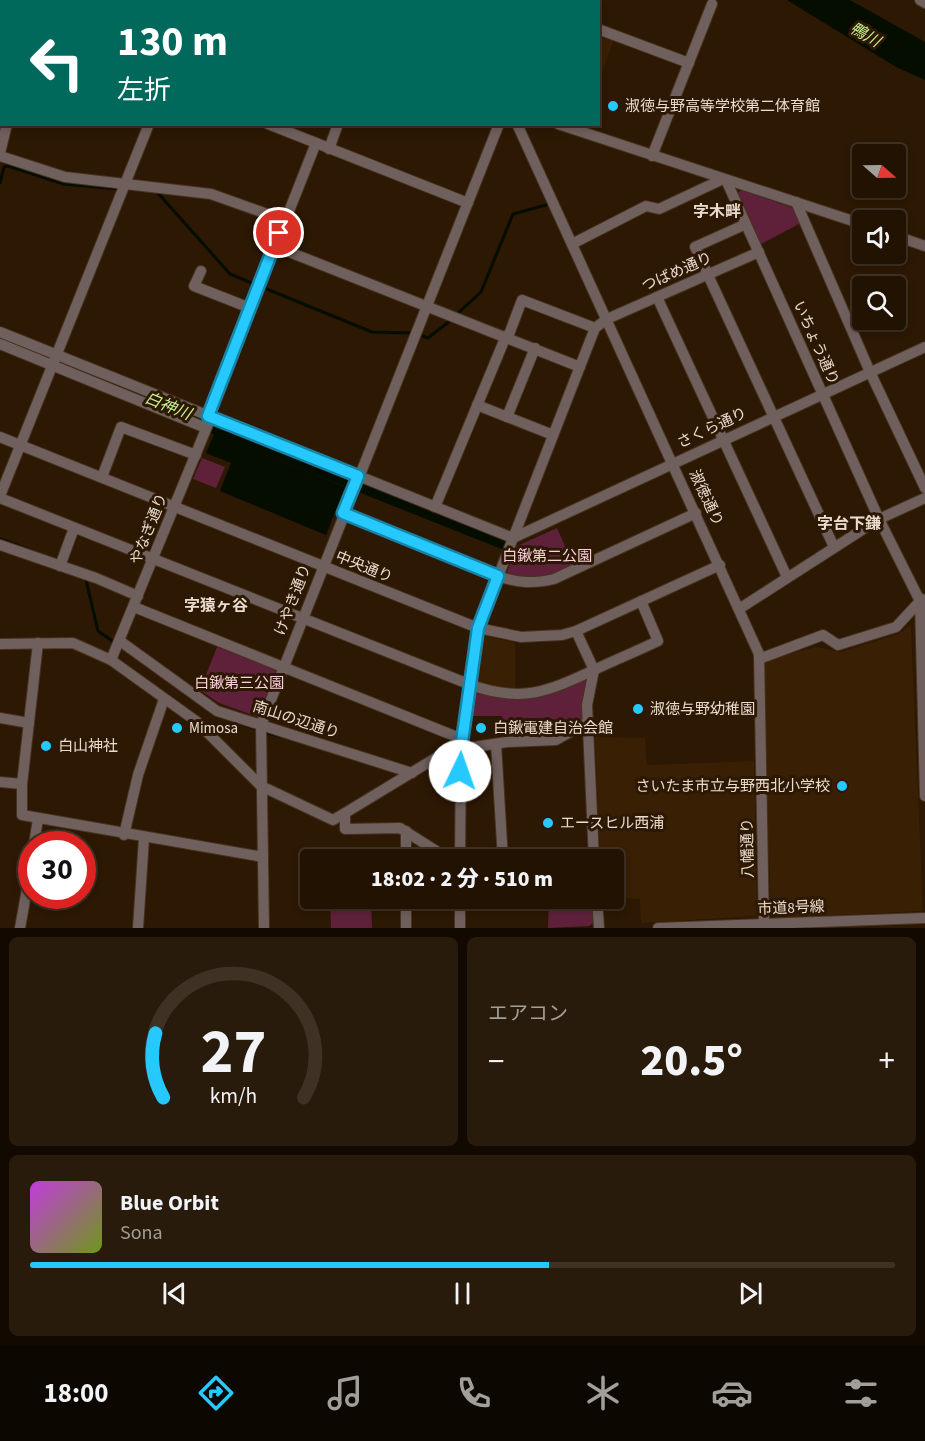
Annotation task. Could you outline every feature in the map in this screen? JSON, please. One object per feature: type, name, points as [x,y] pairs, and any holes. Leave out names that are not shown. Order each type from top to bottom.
[{"type":"street","points":[[920,0],[925,3]]},
{"type":"street","points":[[652,156],[712,4]]},
{"type":"street","points":[[600,30],[689,63]]},
{"type":"street","points":[[7,126],[0,155],[65,177],[211,194],[284,220]]},
{"type":"street","points":[[148,126],[0,497],[491,692],[521,695],[554,689],[658,641],[641,602]]},
{"type":"street","points":[[273,126],[468,203]]},
{"type":"street","points":[[329,148],[337,126]]},
{"type":"street","name":"けやき通り","points":[[261,725],[356,480],[428,306],[498,126]]},
{"type":"street","name":"淑徳通り","points":[[518,126],[740,609],[759,659]]},
{"type":"street","points":[[564,126],[852,221]]},
{"type":"street","name":"やなぎ通り","points":[[111,660],[175,507],[284,220],[316,143]]},
{"type":"street","points":[[572,244],[646,206],[659,209],[725,179]]},
{"type":"street","name":"いちょう通り","points":[[725,179],[879,519],[922,599]]},
{"type":"street","points":[[796,202],[870,372],[925,488]]},
{"type":"street","points":[[746,224],[695,247],[834,548]]},
{"type":"street","points":[[906,239],[925,246]]},
{"type":"street","points":[[274,246],[507,336],[580,367]]},
{"type":"street","name":"つばめ通り","points":[[595,328],[607,319],[759,252]]},
{"type":"street","points":[[201,271],[194,286],[250,308]]},
{"type":"street","points":[[657,297],[787,577]]},
{"type":"street","points":[[435,507],[522,300],[595,328],[478,628],[461,744],[458,849]]},
{"type":"street","points":[[0,332],[54,360]]},
{"type":"street","points":[[0,344],[54,360],[356,480],[435,507],[513,538]]},
{"type":"street","name":"さくら通り","points":[[513,538],[925,347]]},
{"type":"street","points":[[507,417],[535,348]]},
{"type":"street","points":[[477,405],[553,435]]},
{"type":"street","points":[[102,477],[121,427],[196,454]]},
{"type":"street","name":"中央通り","points":[[0,436],[478,628],[507,635],[534,638],[576,631],[720,565]]},
{"type":"street","points":[[740,609],[879,519],[925,498]]},
{"type":"street","points":[[343,513],[498,576],[515,582],[535,583],[554,579],[696,513]]},
{"type":"street","points":[[60,566],[74,528]]},
{"type":"street","points":[[0,545],[60,566],[461,744],[556,740],[588,722]]},
{"type":"street","points":[[759,659],[823,635],[837,645],[896,627],[922,599]]},
{"type":"street","points":[[922,599],[925,796]]},
{"type":"street","points":[[576,631],[594,670],[587,705],[594,849]]},
{"type":"street","name":"南山の辺通り","points":[[120,641],[217,711],[412,772]]},
{"type":"street","points":[[0,644],[74,643],[111,660],[195,721],[261,786],[333,819],[461,744]]},
{"type":"street","points":[[38,644],[22,784],[22,816],[263,857]]},
{"type":"street","name":"八幡通り","points":[[759,659],[764,926]]},
{"type":"street","points":[[124,835],[138,776],[164,699]]},
{"type":"street","points":[[0,718],[29,723]]},
{"type":"street","points":[[261,725],[264,928]]},
{"type":"street","points":[[496,744],[502,849]]},
{"type":"street","points":[[0,782],[22,784]]},
{"type":"street","points":[[345,813],[345,829],[400,828],[438,849]]},
{"type":"street","points":[[36,831],[38,819]]},
{"type":"street","points":[[406,831],[406,849]]},
{"type":"street","points":[[138,928],[144,838]]},
{"type":"street","points":[[20,928],[23,909]]},
{"type":"street","points":[[406,909],[406,928]]},
{"type":"street","points":[[460,909],[460,928]]},
{"type":"street","points":[[598,909],[599,928]]},
{"type":"street","name":"市道8号線","points":[[658,928],[764,926],[925,918]]},
{"type":"shaded area","points":[[600,31],[615,37],[600,78]]},
{"type":"shaded area","name":"さいたま市立与野西北小学校","points":[[911,625],[923,911],[774,918],[771,916],[762,660],[816,647],[841,652],[898,634]]},
{"type":"shaded area","points":[[486,636],[515,643],[515,691],[479,684],[477,677],[483,639]]},
{"type":"shaded area","points":[[595,737],[645,738],[647,765],[754,761],[757,916],[641,923],[640,899],[625,898],[624,904],[624,849],[600,849]]},
{"type":"green space","points":[[741,190],[793,208],[799,224],[759,245],[736,195]]},
{"type":"green space","points":[[202,458],[225,467],[216,488],[193,479]]},
{"type":"green space","name":"白鍬第二公園","points":[[557,528],[574,566],[535,579],[510,576],[507,572],[517,546]]},
{"type":"green space","name":"白鍬第三公園","points":[[217,647],[277,669],[258,717],[219,703],[200,690]]},
{"type":"green space","points":[[585,678],[590,683],[587,716],[558,731],[502,736],[502,716],[471,716],[475,694],[479,691],[509,696],[533,696],[545,694]]},
{"type":"green space","points":[[330,909],[371,909],[372,928],[331,928]]},
{"type":"green space","points":[[549,909],[593,909],[594,922],[589,926],[548,928]]},
{"type":"water","name":"鴨川","points":[[787,0],[850,0],[925,42],[925,80],[896,67]]},
{"type":"water","points":[[214,434],[345,487],[326,535],[220,491],[231,463],[206,453]]},
{"type":"waterway","points":[[0,183],[4,167],[8,166],[64,184],[120,189]]},
{"type":"waterway","points":[[157,192],[230,274],[372,332],[413,333]]},
{"type":"waterway","points":[[456,315],[481,292],[513,214],[546,205]]},
{"type":"waterway","points":[[420,335],[428,338],[451,320]]},
{"type":"waterway","name":"白神川","points":[[0,338],[28,350]]},
{"type":"waterway","name":"白神川","points":[[92,376],[503,540]]},
{"type":"waterway","points":[[0,539],[32,551]]},
{"type":"waterway","points":[[86,580],[98,631],[114,642]]},
{"type":"waterway","points":[[216,715],[254,728]]},
{"type":"waterway","points":[[267,733],[280,736]]},
{"type":"place","name":"淑徳与野高等学校第二体育館","points":[[613,106]]},
{"type":"place","name":"淑徳与野幼稚園","points":[[638,709]]},
{"type":"place","name":"Mimosa","points":[[177,728]]},
{"type":"place","name":"白鍬電建自治会館","points":[[481,728]]},
{"type":"place","name":"白山神社","points":[[46,746]]},
{"type":"place","name":"さいたま市立与野西北小学校","points":[[842,786]]},
{"type":"place","name":"エースヒル西浦","points":[[548,823]]},
{"type":"district","name":"字木畔","points":[[717,212]]},
{"type":"district","name":"字台下鎌","points":[[849,524]]},
{"type":"district","name":"字猿ヶ谷","points":[[216,606]]},
{"type":"route","points":[[279,233],[208,416],[358,476],[343,513],[498,576],[478,628],[460,771]]}]
